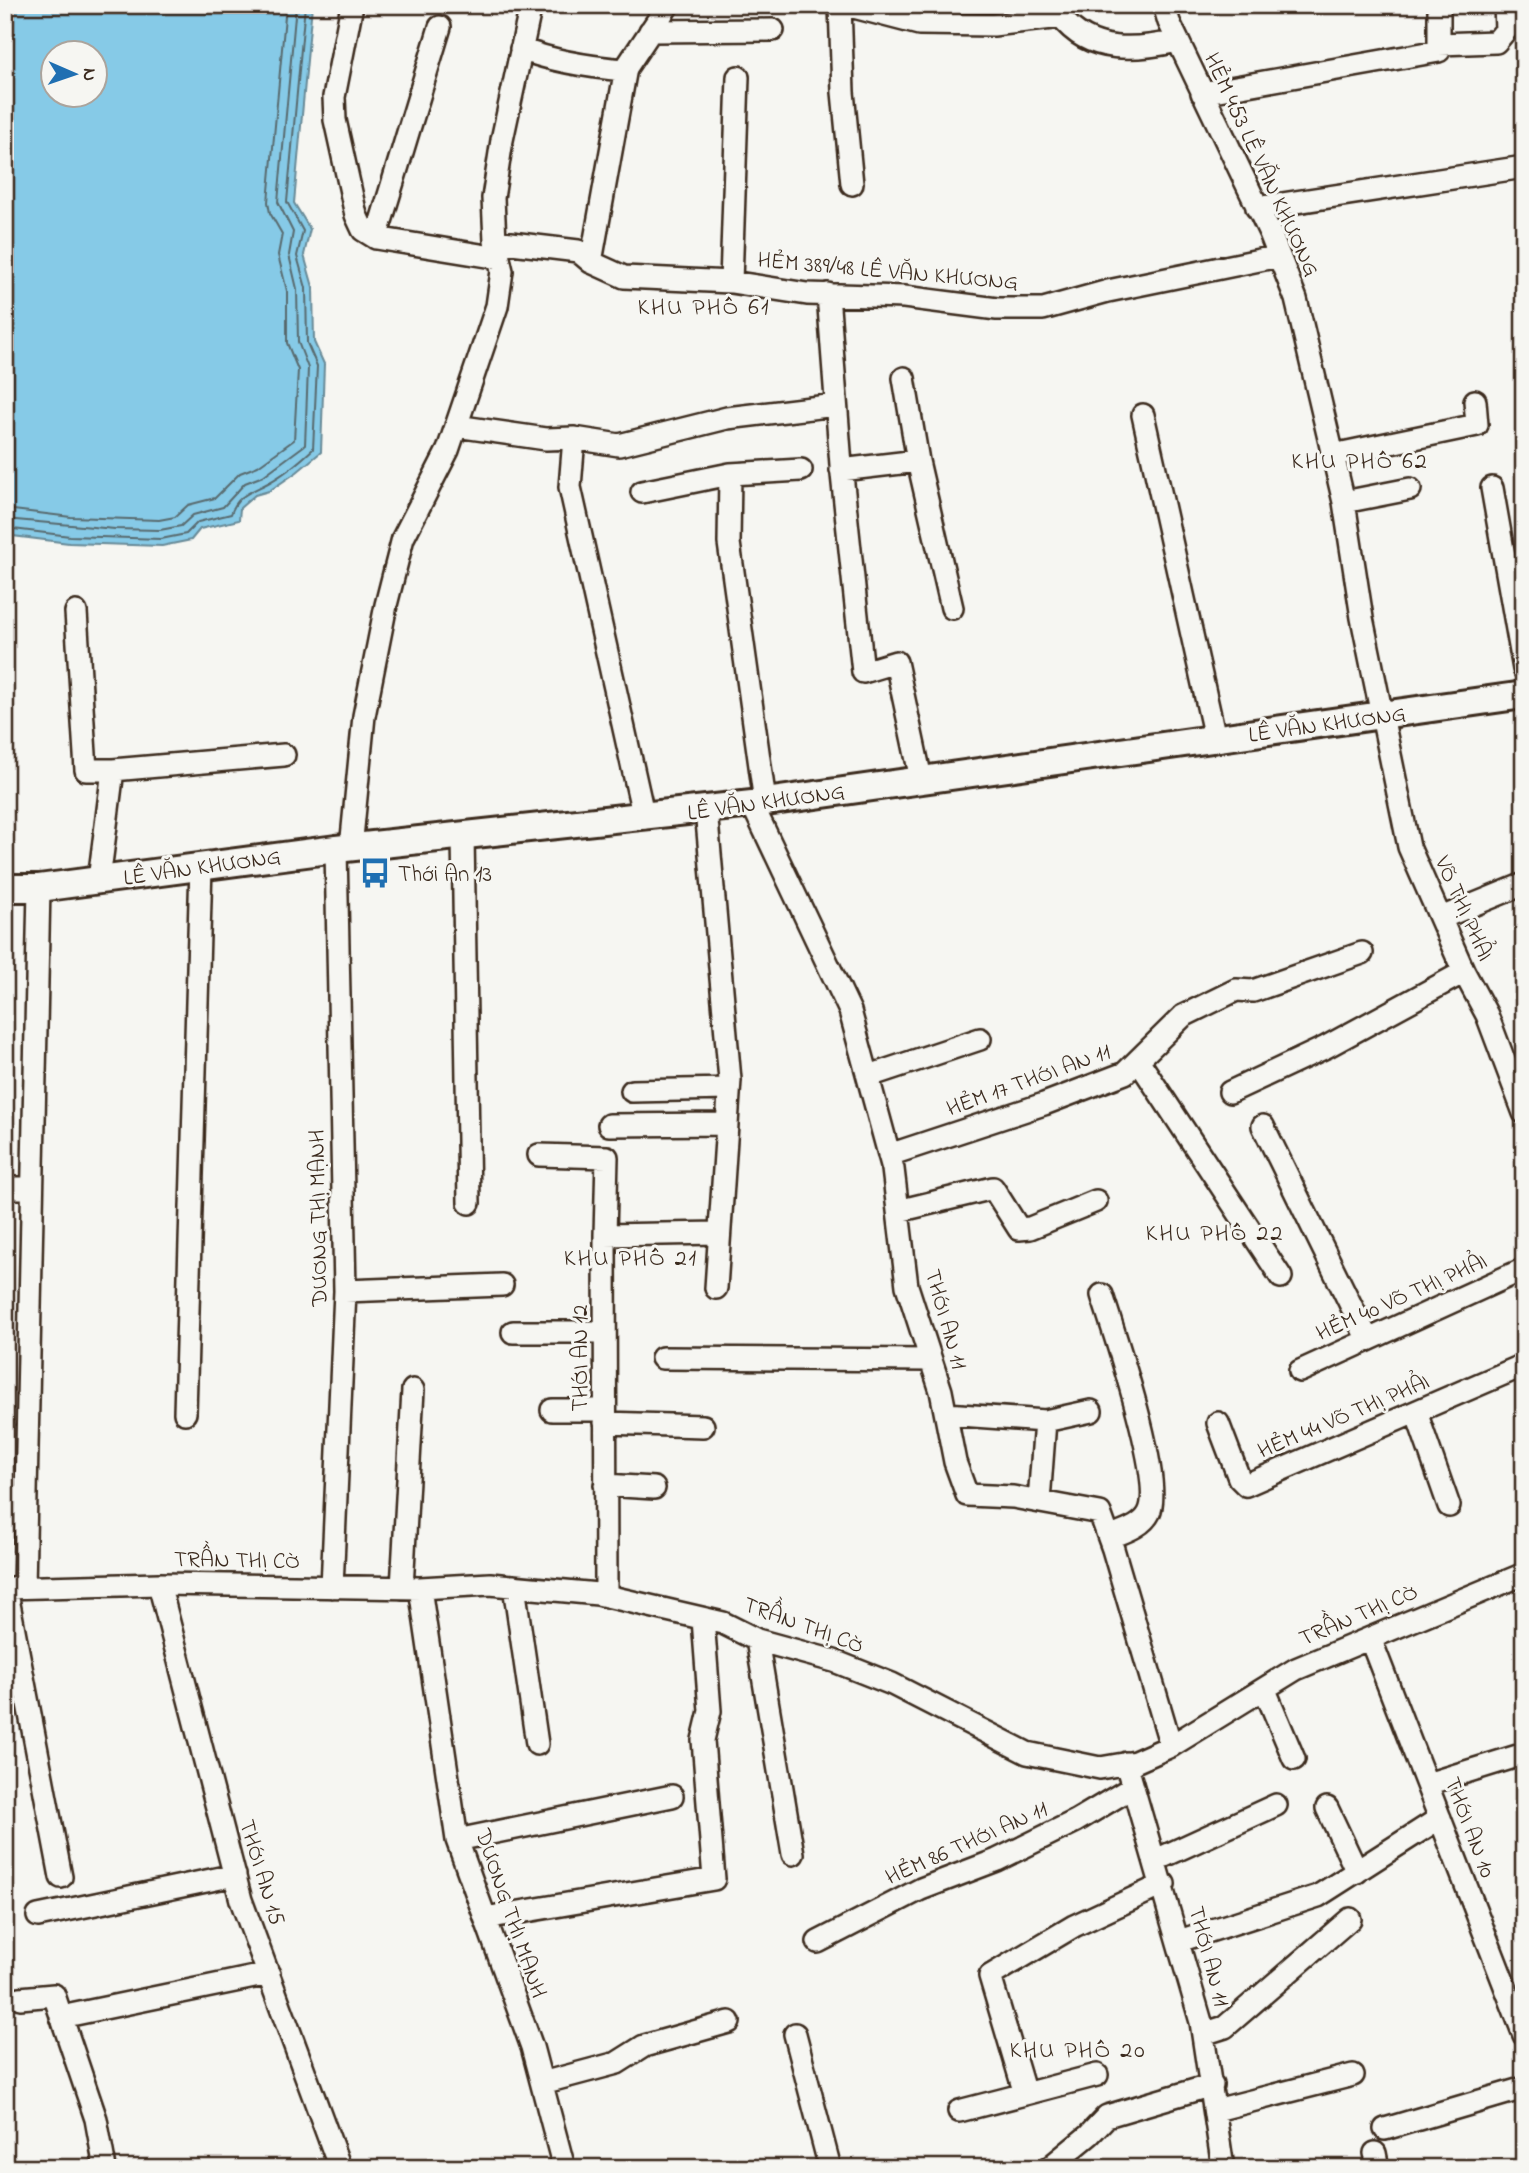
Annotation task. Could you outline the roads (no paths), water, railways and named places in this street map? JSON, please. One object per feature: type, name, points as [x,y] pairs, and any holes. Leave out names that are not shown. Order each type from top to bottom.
[{"type":"main road","name":"LÊ VĂN KHƯƠNG","points":[[5,888],[39,888],[344,848],[644,818],[1382,717],[1524,695]]},
{"type":"street","points":[[352,5],[334,97],[335,121],[356,215],[363,230],[376,238],[440,27]]},
{"type":"street","name":"DƯƠNG THỊ MẠNH","points":[[332,1587],[345,1291],[344,848],[364,716],[386,605],[403,538],[448,450],[497,306],[502,271],[497,250],[493,198],[520,49],[531,5]]},
{"type":"street","points":[[591,262],[625,71],[668,5]]},
{"type":"street","points":[[840,5],[842,92],[852,184]]},
{"type":"street","points":[[846,5],[919,24],[993,25],[1061,17],[1084,35],[1108,47],[1128,50],[1178,41]]},
{"type":"street","name":"HẺM 453 LÊ VĂN KHƯƠNG","points":[[1164,5],[1202,93],[1258,208],[1296,299],[1344,502],[1362,618],[1382,717]]},
{"type":"street","points":[[1202,93],[1439,51],[1439,5]]},
{"type":"street","points":[[1439,44],[1496,42],[1506,30],[1505,5]]},
{"type":"street","points":[[650,31],[773,30]]},
{"type":"street","points":[[520,49],[585,67],[625,71]]},
{"type":"street","points":[[731,282],[738,77]]},
{"type":"street","points":[[1258,208],[1524,167]]},
{"type":"street","name":"HẺM 389/48 LÊ VĂN KHƯƠNG","points":[[376,238],[497,250],[578,251],[591,262],[624,277],[731,282],[828,294],[904,297],[997,309],[1043,309],[1108,291],[1279,256]]},
{"type":"street","points":[[828,294],[841,470],[863,672],[896,662],[921,779]]},
{"type":"street","points":[[904,378],[918,461],[952,608]]},
{"type":"street","points":[[1334,455],[1477,425],[1475,401]]},
{"type":"street","points":[[456,426],[546,439],[574,438],[619,445],[727,418],[836,405]]},
{"type":"street","points":[[1143,415],[1215,738]]},
{"type":"street","points":[[574,438],[569,487],[644,818]]},
{"type":"street","points":[[841,470],[918,461]]},
{"type":"street","points":[[642,492],[730,474],[801,470]]},
{"type":"street","name":"THỚI AN 11","points":[[730,474],[729,543],[758,803],[850,1011],[889,1155],[907,1286],[946,1414],[955,1462],[967,1495],[1039,1501],[1100,1513],[1171,1746]]},
{"type":"street","points":[[1492,488],[1524,669]]},
{"type":"street","points":[[1344,502],[1410,489]]},
{"type":"street","points":[[76,612],[86,771],[284,755]]},
{"type":"street","name":"VÕ THỊ PHẢI","points":[[1382,717],[1409,847],[1464,972],[1488,1015],[1524,1113]]},
{"type":"street","points":[[99,880],[113,770]]},
{"type":"street","points":[[706,809],[729,1089],[716,1288]]},
{"type":"street","points":[[463,836],[469,1203]]},
{"type":"street","points":[[185,1413],[201,866]]},
{"type":"street","points":[[1441,918],[1524,884]]},
{"type":"street","points":[[39,888],[32,1188],[12,1587],[61,1877]]},
{"type":"street","name":"HẺM 17 THỚI AN 11","points":[[889,1155],[1056,1100],[1125,1073],[1183,1016],[1236,990],[1253,992],[1362,953]]},
{"type":"street","points":[[1230,1092],[1326,1047],[1464,972]]},
{"type":"street","points":[[869,1076],[980,1039]]},
{"type":"street","points":[[1138,1060],[1281,1277]]},
{"type":"street","points":[[632,1091],[729,1089]]},
{"type":"street","points":[[608,1125],[727,1124]]},
{"type":"street","points":[[1263,1126],[1368,1340]]},
{"type":"street","name":"THỚI AN 12","points":[[539,1155],[607,1157],[606,1596]]},
{"type":"street","points":[[5,1188],[32,1188]]},
{"type":"street","points":[[898,1210],[993,1188],[1014,1226],[1023,1229],[1096,1201]]},
{"type":"street","points":[[605,1235],[719,1233]]},
{"type":"street","name":"HẺM 40 VÕ THỊ PHẢI","points":[[1300,1371],[1524,1269]]},
{"type":"street","points":[[345,1291],[502,1285]]},
{"type":"street","points":[[1102,1295],[1138,1414],[1152,1501],[1147,1517],[1140,1524],[1109,1538]]},
{"type":"street","points":[[513,1332],[605,1332]]},
{"type":"street","points":[[662,1358],[931,1360]]},
{"type":"street","name":"HẺM 44 VÕ THỊ PHẢI","points":[[1218,1423],[1239,1478],[1246,1485],[1524,1366]]},
{"type":"street","name":"DƯƠNG THỊ MẠNH","points":[[413,1390],[411,1588],[457,1840],[532,2047],[564,2168]]},
{"type":"street","points":[[551,1410],[703,1426]]},
{"type":"street","points":[[946,1414],[1045,1421],[1091,1411]]},
{"type":"street","points":[[1416,1412],[1449,1506]]},
{"type":"street","points":[[1039,1501],[1045,1421]]},
{"type":"street","points":[[605,1485],[654,1488]]},
{"type":"street","name":"TRẦN THỊ CỜ","points":[[12,1587],[159,1584],[411,1588],[490,1584],[606,1596],[723,1623],[757,1640],[834,1661],[891,1684],[1027,1753],[1100,1768],[1126,1763],[1171,1746],[1296,1669],[1524,1574]]},
{"type":"street","name":"THỚI AN 15","points":[[159,1584],[235,1875],[340,2168]]},
{"type":"street","points":[[514,1586],[537,1744]]},
{"type":"street","points":[[485,1918],[714,1879],[704,1740],[710,1711],[703,1619]]},
{"type":"street","name":"THỚI AN 10","points":[[1370,1638],[1524,2035]]},
{"type":"street","points":[[757,1640],[793,1854]]},
{"type":"street","points":[[1265,1690],[1294,1759]]},
{"type":"street","points":[[1427,1784],[1524,1754]]},
{"type":"street","name":"THỚI AN 11","points":[[1126,1763],[1164,1884],[1203,2034],[1223,2168]]},
{"type":"street","name":"HẺM 86 THỚI AN 11","points":[[818,1942],[921,1889],[997,1860],[1076,1821],[1133,1787]]},
{"type":"street","points":[[457,1840],[672,1796]]},
{"type":"street","points":[[1156,1860],[1276,1805]]},
{"type":"street","points":[[1327,1808],[1357,1872]]},
{"type":"street","points":[[1179,1941],[1318,1896],[1440,1818]]},
{"type":"street","points":[[38,1916],[235,1875]]},
{"type":"street","points":[[1025,2094],[990,1976],[1074,1926],[1164,1884]]},
{"type":"street","points":[[1203,2034],[1225,2027],[1350,1919]]},
{"type":"street","points":[[61,2017],[269,1974]]},
{"type":"street","points":[[20,1998],[54,1995],[96,2119],[105,2168]]},
{"type":"street","points":[[541,2083],[617,2063],[644,2046],[729,2021]]},
{"type":"street","points":[[795,2034],[830,2168]]},
{"type":"street","points":[[959,2111],[1097,2076]]},
{"type":"street","points":[[1216,2110],[1353,2076]]},
{"type":"street","points":[[1049,2168],[1089,2135],[1107,2116],[1212,2085]]},
{"type":"street","points":[[1385,2129],[1524,2088]]},
{"type":"water","points":[[5,5],[312,5],[294,203],[310,229],[304,255],[313,287],[314,342],[324,364],[321,452],[269,491],[255,495],[240,508],[239,520],[200,529],[191,540],[162,546],[69,543],[5,535]]},
{"type":"place","name":"Thới An 13","points":[[375,873]]},
{"type":"district","name":"KHU PHỐ 61","points":[[704,306]]},
{"type":"district","name":"KHU PHỐ 62","points":[[1360,460]]},
{"type":"district","name":"KHU PHỐ 22","points":[[1215,1232]]},
{"type":"district","name":"KHU PHỐ 21","points":[[631,1257]]},
{"type":"district","name":"KHU PHỐ 20","points":[[1078,2049]]}]
